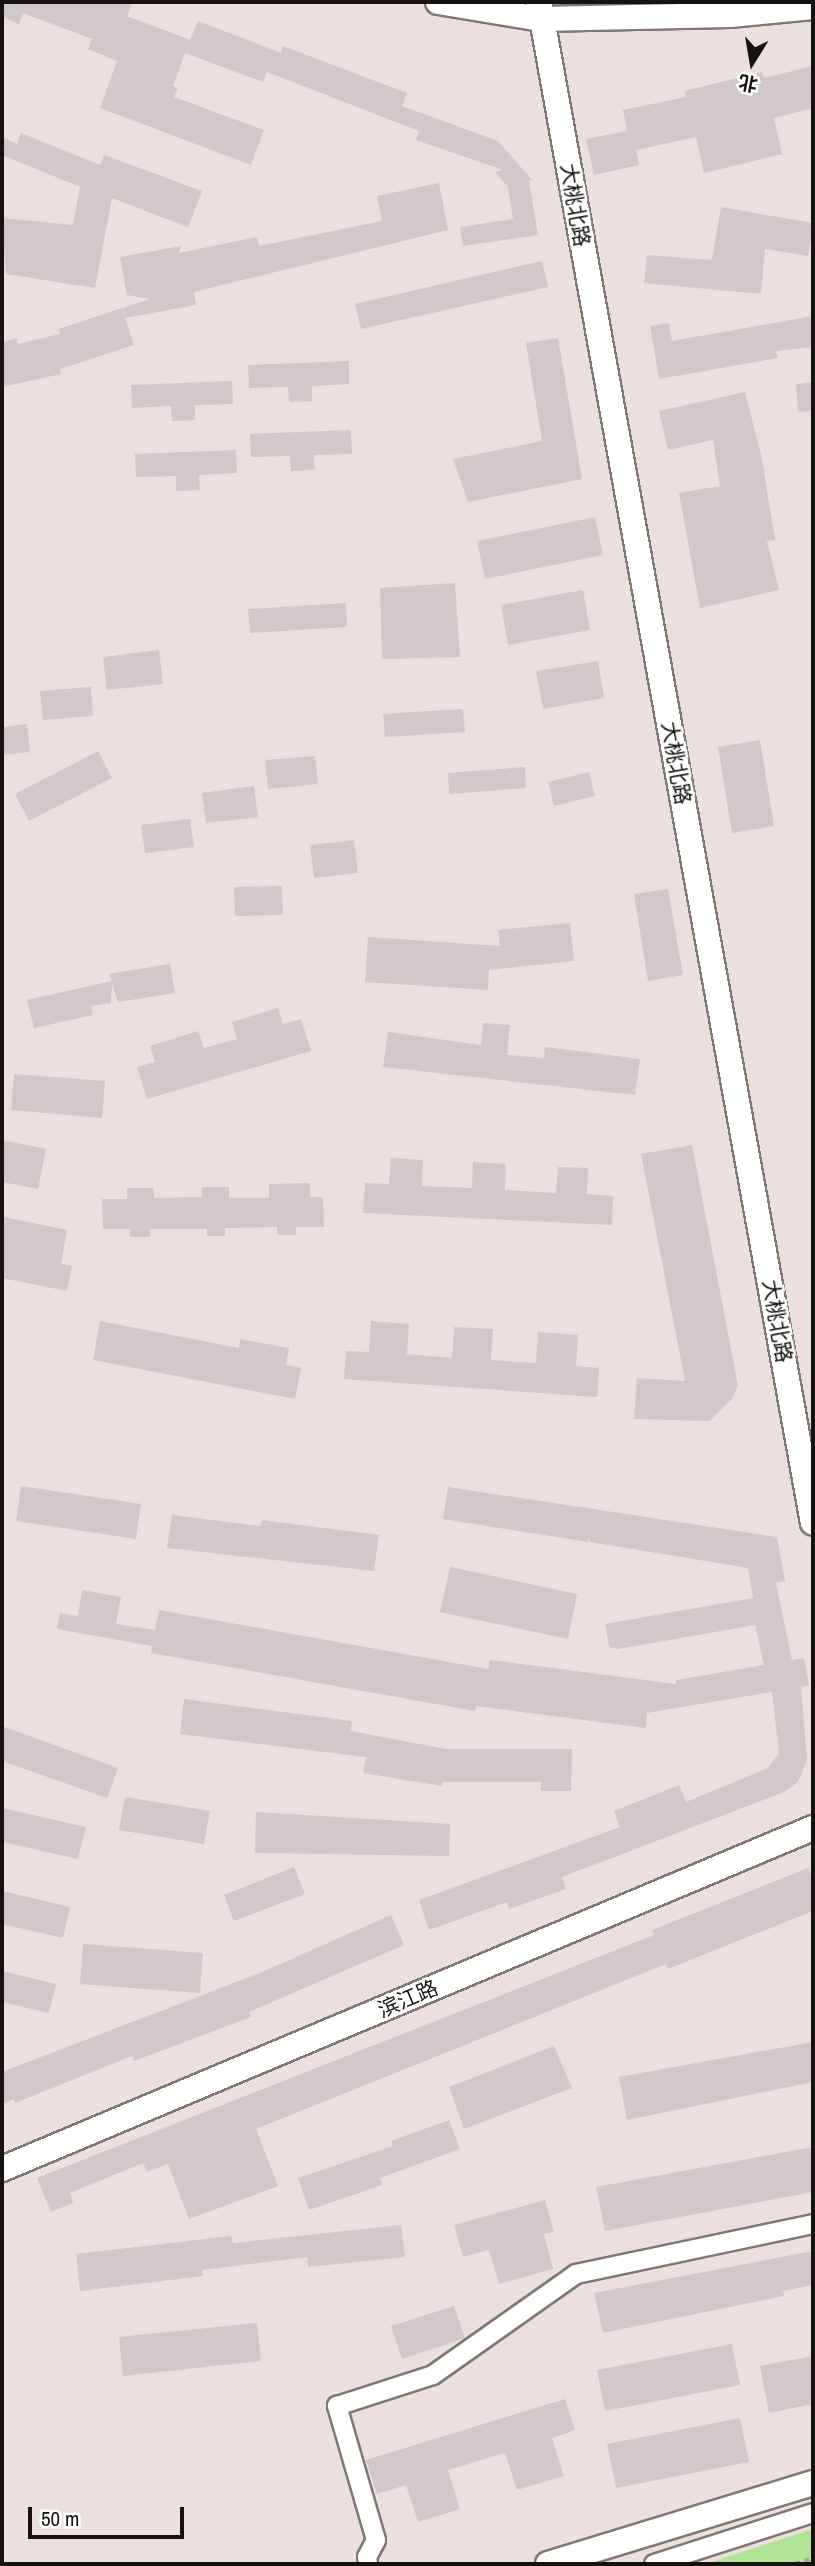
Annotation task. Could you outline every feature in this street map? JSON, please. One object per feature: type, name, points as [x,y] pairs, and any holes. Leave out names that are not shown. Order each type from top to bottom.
[{"type":"street","points":[[438,2],[540,10],[730,15],[813,7]]},
{"type":"street","name":"大桃北路","points":[[540,10],[813,1523]]},
{"type":"street","name":"滨江路","points":[[2,2169],[813,1828]]},
{"type":"street","points":[[368,2564],[366,2557],[376,2540],[337,2406],[433,2375],[576,2274],[813,2224]]},
{"type":"street","points":[[548,2564],[813,2483]]},
{"type":"street","points":[[654,2564],[813,2513]]},
{"type":"path","points":[[795,2564],[813,2558]]},
{"type":"green space","points":[[813,2529],[813,2564],[705,2564]]},
{"type":"building","points":[[2,2],[133,2],[127,16],[190,40],[198,21],[281,53],[283,46],[407,93],[402,106],[498,141],[533,181],[529,180],[538,235],[463,246],[460,227],[513,219],[508,187],[495,172],[503,170],[416,140],[419,131],[267,72],[263,82],[185,53],[173,86],[178,88],[174,97],[264,130],[251,165],[100,108],[117,61],[88,49],[92,39],[23,13],[19,24],[2,17]]},
{"type":"building","points":[[813,66],[813,108],[774,118],[782,154],[704,173],[696,137],[636,150],[639,165],[594,175],[586,139],[627,131],[623,110],[686,97],[684,91],[762,72],[764,78]]},
{"type":"building","points":[[21,133],[100,165],[104,155],[202,191],[188,227],[112,198],[95,288],[6,274],[2,218],[73,225],[80,187],[2,155],[2,137],[17,144]]},
{"type":"building","points":[[439,183],[448,230],[194,292],[196,305],[125,318],[134,345],[60,369],[61,374],[2,387],[2,342],[17,338],[18,344],[60,334],[59,329],[122,308],[125,317],[123,308],[150,299],[127,295],[120,257],[181,246],[179,253],[257,237],[259,246],[382,221],[377,196]]},
{"type":"building","points":[[721,207],[813,223],[808,256],[765,249],[761,294],[644,283],[647,255],[712,260]]},
{"type":"building","points":[[542,261],[548,287],[361,329],[355,304]]},
{"type":"building","points":[[813,316],[813,347],[776,351],[778,358],[659,379],[650,326],[669,323],[672,341]]},
{"type":"building","points":[[558,338],[582,479],[468,502],[453,459],[542,441],[526,343]]},
{"type":"building","points":[[349,361],[349,384],[312,386],[312,401],[289,402],[288,387],[249,388],[248,365]]},
{"type":"building","points":[[232,381],[233,404],[195,405],[195,420],[172,421],[171,406],[132,408],[131,385]]},
{"type":"building","points":[[813,382],[813,411],[798,412],[796,384]]},
{"type":"building","points":[[745,392],[762,459],[775,540],[767,541],[779,590],[700,608],[679,493],[720,486],[713,440],[668,450],[659,411]]},
{"type":"building","points":[[351,430],[352,454],[314,455],[315,470],[291,471],[290,456],[251,457],[250,434]]},
{"type":"building","points":[[236,450],[237,473],[199,475],[200,490],[176,491],[176,476],[136,477],[135,454]]},
{"type":"building","points":[[595,517],[603,555],[485,579],[477,541]]},
{"type":"building","points":[[455,583],[460,657],[382,659],[380,588]]},
{"type":"building","points":[[583,590],[590,630],[508,645],[501,605]]},
{"type":"building","points":[[346,603],[347,627],[250,633],[248,609]]},
{"type":"building","points":[[159,650],[163,684],[107,690],[103,657]]},
{"type":"building","points":[[598,661],[604,698],[543,709],[536,671]]},
{"type":"building","points":[[91,687],[93,716],[43,720],[40,691]]},
{"type":"building","points":[[463,709],[465,732],[385,737],[383,714]]},
{"type":"building","points":[[27,724],[30,752],[2,755],[2,727]]},
{"type":"building","points":[[760,740],[774,826],[732,833],[718,747]]},
{"type":"building","points":[[98,751],[112,778],[29,821],[15,794]]},
{"type":"building","points":[[315,756],[318,784],[268,789],[265,760]]},
{"type":"building","points":[[525,767],[526,788],[449,794],[448,773]]},
{"type":"building","points":[[589,772],[595,796],[554,806],[548,782]]},
{"type":"building","points":[[254,786],[258,817],[206,823],[202,793]]},
{"type":"building","points":[[190,819],[194,847],[145,853],[141,825]]},
{"type":"building","points":[[354,840],[358,873],[314,878],[310,845]]},
{"type":"building","points":[[282,886],[283,915],[235,916],[234,887]]},
{"type":"building","points":[[668,889],[683,975],[648,981],[634,894]]},
{"type":"building","points":[[570,923],[574,961],[489,970],[488,990],[365,982],[368,937],[500,946],[498,930]]},
{"type":"building","points":[[170,964],[175,993],[118,1002],[112,984],[111,1003],[91,1006],[93,1015],[34,1028],[27,1000],[112,981],[109,974]]},
{"type":"building","points":[[278,1008],[283,1024],[301,1019],[311,1051],[147,1099],[137,1067],[155,1062],[150,1046],[198,1031],[204,1048],[237,1039],[232,1022]]},
{"type":"building","points":[[483,1023],[510,1025],[507,1055],[544,1058],[545,1047],[640,1059],[635,1095],[383,1067],[388,1032],[481,1045]]},
{"type":"building","points":[[14,1074],[105,1081],[102,1118],[11,1110]]},
{"type":"building","points":[[2,1140],[46,1149],[38,1189],[2,1182]]},
{"type":"building","points":[[692,1145],[738,1386],[731,1400],[710,1421],[634,1419],[637,1378],[685,1381],[641,1154]]},
{"type":"building","points":[[391,1158],[423,1160],[422,1186],[472,1188],[473,1162],[506,1164],[505,1190],[556,1193],[558,1167],[588,1168],[587,1194],[613,1196],[612,1225],[363,1213],[365,1183],[389,1184]]},
{"type":"building","points":[[310,1183],[310,1197],[323,1197],[324,1227],[296,1227],[296,1235],[277,1235],[277,1227],[225,1228],[225,1236],[207,1236],[207,1229],[150,1229],[150,1237],[130,1237],[130,1229],[103,1229],[102,1199],[127,1199],[127,1188],[154,1188],[154,1198],[202,1197],[202,1187],[229,1187],[229,1198],[269,1198],[269,1184]]},
{"type":"building","points":[[4,1217],[67,1230],[61,1264],[72,1266],[67,1291],[2,1278]]},
{"type":"building","points":[[100,1321],[239,1348],[240,1339],[289,1348],[286,1365],[301,1368],[295,1399],[93,1360]]},
{"type":"building","points":[[371,1321],[409,1324],[407,1354],[452,1358],[454,1327],[493,1329],[491,1360],[536,1363],[538,1332],[578,1335],[576,1366],[599,1368],[597,1397],[344,1379],[346,1351],[369,1352]]},
{"type":"building","points":[[21,1486],[141,1504],[136,1539],[16,1521]]},
{"type":"building","points":[[448,1487],[777,1537],[785,1581],[776,1583],[792,1660],[804,1658],[809,1685],[801,1687],[807,1760],[798,1782],[784,1792],[562,1877],[566,1889],[509,1909],[507,1902],[429,1930],[419,1900],[620,1827],[614,1811],[679,1785],[686,1802],[768,1768],[779,1753],[772,1692],[647,1713],[646,1728],[476,1706],[475,1711],[151,1653],[152,1646],[57,1629],[60,1613],[78,1616],[82,1590],[121,1597],[116,1624],[155,1630],[159,1610],[488,1669],[490,1660],[676,1684],[676,1680],[764,1665],[755,1625],[618,1649],[609,1647],[605,1624],[753,1598],[748,1568],[590,1542],[589,1537],[588,1542],[443,1519]]},
{"type":"building","points":[[172,1515],[261,1526],[262,1520],[379,1535],[374,1571],[167,1548]]},
{"type":"building","points":[[450,1567],[577,1594],[568,1639],[440,1612]]},
{"type":"building","points":[[184,1699],[352,1721],[351,1731],[446,1749],[572,1749],[571,1791],[541,1791],[541,1782],[443,1782],[442,1786],[363,1773],[366,1757],[180,1734]]},
{"type":"building","points":[[2,1726],[118,1768],[107,1798],[2,1761]]},
{"type":"building","points":[[125,1797],[210,1811],[204,1844],[119,1830]]},
{"type":"building","points":[[2,1808],[86,1827],[78,1859],[2,1842]]},
{"type":"building","points":[[256,1812],[450,1824],[449,1856],[255,1853]]},
{"type":"building","points":[[294,1867],[305,1894],[234,1921],[224,1895]]},
{"type":"building","points":[[808,1868],[813,1880],[813,1911],[668,1969],[666,1964],[256,2129],[278,2186],[189,2219],[168,2164],[147,2172],[143,2163],[70,2193],[73,2203],[51,2212],[37,2178],[654,1935],[652,1930]]},
{"type":"building","points":[[2,1891],[70,1907],[63,1938],[2,1924]]},
{"type":"building","points":[[391,1915],[404,1945],[249,2012],[251,2017],[134,2061],[132,2056],[15,2103],[14,2099],[2,2104],[2,2072],[260,1973]]},
{"type":"building","points":[[83,1944],[203,1953],[200,1993],[80,1984]]},
{"type":"building","points":[[2,1971],[56,1984],[49,2013],[2,2002]]},
{"type":"building","points":[[813,2042],[813,2082],[627,2120],[619,2077]]},
{"type":"building","points":[[554,2046],[572,2088],[464,2129],[449,2087]]},
{"type":"building","points":[[449,2120],[460,2149],[380,2178],[382,2185],[309,2210],[298,2178],[393,2146],[391,2141]]},
{"type":"building","points":[[813,2147],[813,2192],[605,2231],[596,2187]]},
{"type":"building","points":[[545,2200],[554,2232],[544,2234],[553,2269],[499,2284],[489,2250],[463,2257],[454,2225]]},
{"type":"building","points":[[401,2225],[405,2257],[308,2267],[307,2257],[202,2270],[203,2276],[80,2291],[76,2254],[231,2236],[233,2243]]},
{"type":"building","points":[[813,2251],[813,2285],[783,2291],[784,2296],[603,2333],[594,2293]]},
{"type":"building","points":[[454,2306],[465,2338],[402,2359],[391,2326]]},
{"type":"building","points":[[257,2323],[261,2361],[123,2376],[119,2337]]},
{"type":"building","points":[[732,2344],[740,2385],[605,2411],[597,2370]]},
{"type":"building","points":[[813,2356],[813,2404],[769,2413],[760,2366]]},
{"type":"building","points":[[565,2399],[575,2430],[552,2438],[564,2476],[517,2490],[505,2453],[448,2470],[460,2509],[418,2522],[406,2485],[377,2494],[366,2460]]},
{"type":"building","points":[[740,2418],[749,2462],[616,2488],[607,2444]]}]
